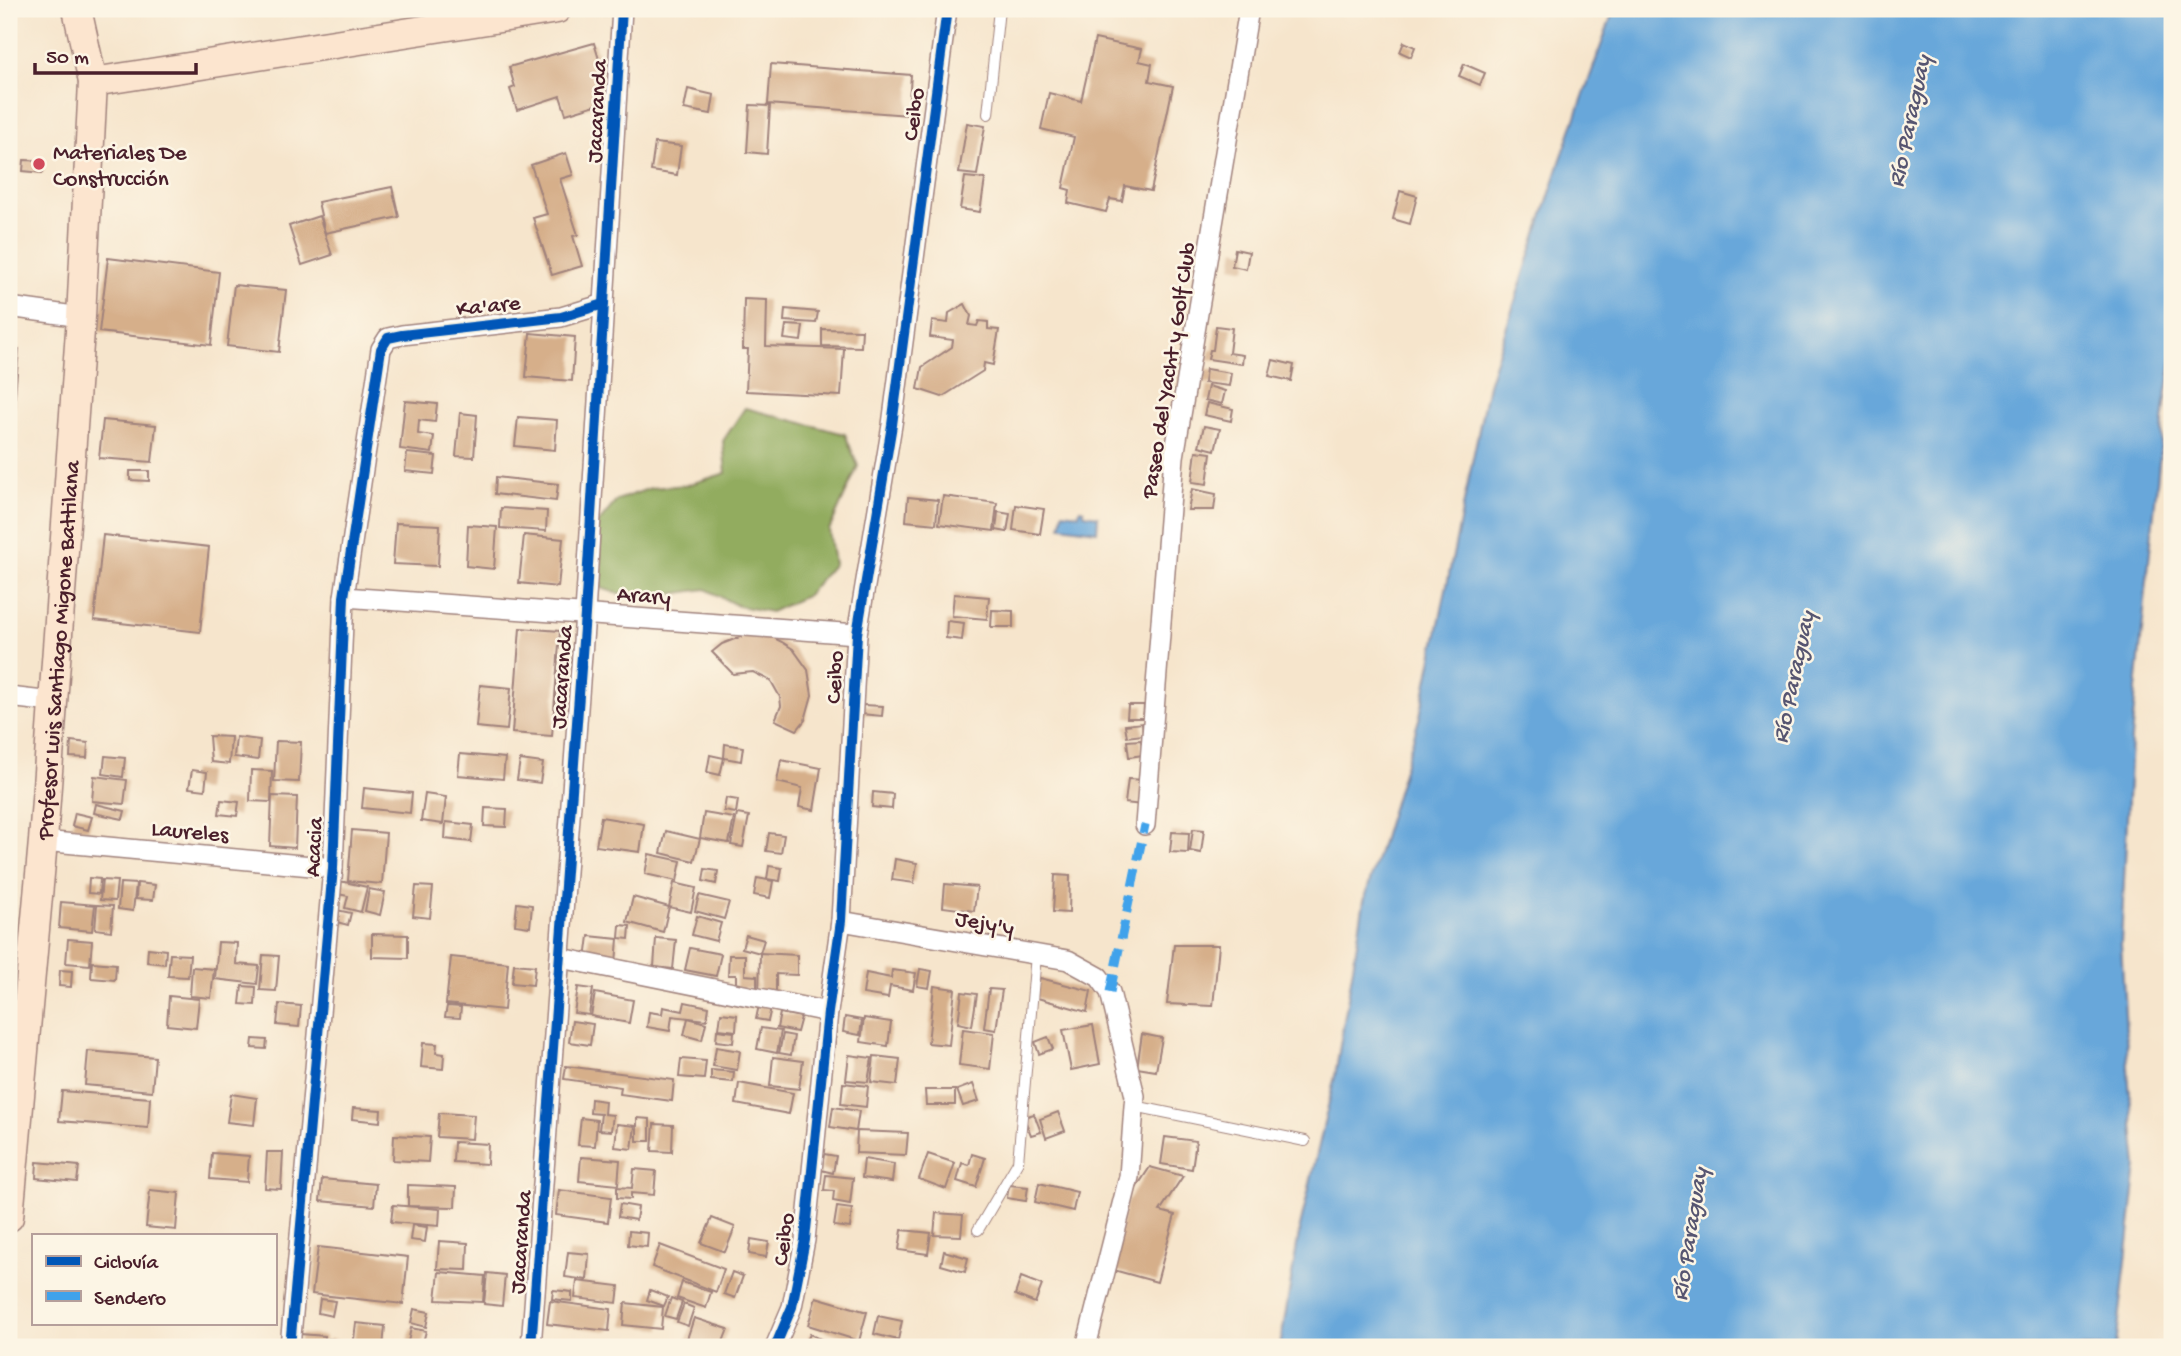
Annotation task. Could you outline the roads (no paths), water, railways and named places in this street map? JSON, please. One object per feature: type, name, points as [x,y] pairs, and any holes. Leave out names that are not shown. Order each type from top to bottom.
[{"type":"main road","name":"Profesor Luis Santiago Migone Battilana","points":[[9,1217],[43,841],[81,317],[93,82],[77,9]]},
{"type":"main road","points":[[93,82],[557,9]]},
{"type":"street","name":"Jacaranda","points":[[531,1347],[586,614],[622,9]]},
{"type":"street","name":"Ceibo","points":[[775,1347],[792,1307],[805,1240],[828,1012],[841,921],[856,634],[892,425],[947,9]]},
{"type":"street","name":"Paseo del Yacht y Golf Club","points":[[1145,825],[1174,457],[1249,9]]},
{"type":"street","name":"Ka'are","points":[[381,349],[388,338],[402,335],[561,317],[604,304]]},
{"type":"street","points":[[9,307],[81,317]]},
{"type":"street","name":"Acacia","points":[[290,1347],[333,868],[344,597],[381,349]]},
{"type":"street","name":"Arary","points":[[344,597],[856,634]]},
{"type":"street","points":[[9,697],[52,702]]},
{"type":"street","name":"Laureles","points":[[43,841],[333,868]]},
{"type":"street","name":"Jejy'y","points":[[841,921],[1036,955],[1083,966],[1099,977],[1110,992],[1135,1096],[1134,1106]]},
{"type":"street","points":[[561,958],[828,1012]]},
{"type":"street","points":[[1086,1347],[1129,1177],[1134,1106]]},
{"type":"lane","points":[[988,114],[999,9]]},
{"type":"lane","points":[[978,1230],[1018,1162],[1036,955]]},
{"type":"lane","points":[[1134,1106],[1305,1141]]},
{"type":"water","name":"Río Paraguay","points":[[1614,9],[2172,9],[2172,360],[2165,404],[2131,739],[2121,943],[2129,1084],[2137,1166],[2116,1347],[1280,1347],[1300,1227],[1335,1076],[1364,901],[1420,716],[1488,385],[1561,159]]},
{"type":"water","points":[[1080,509],[1084,510],[1084,514],[1098,516],[1097,531],[1061,526],[1063,512],[1079,514]]},
{"type":"place","name":"Materiales De Construcción","points":[[39,164]]}]
